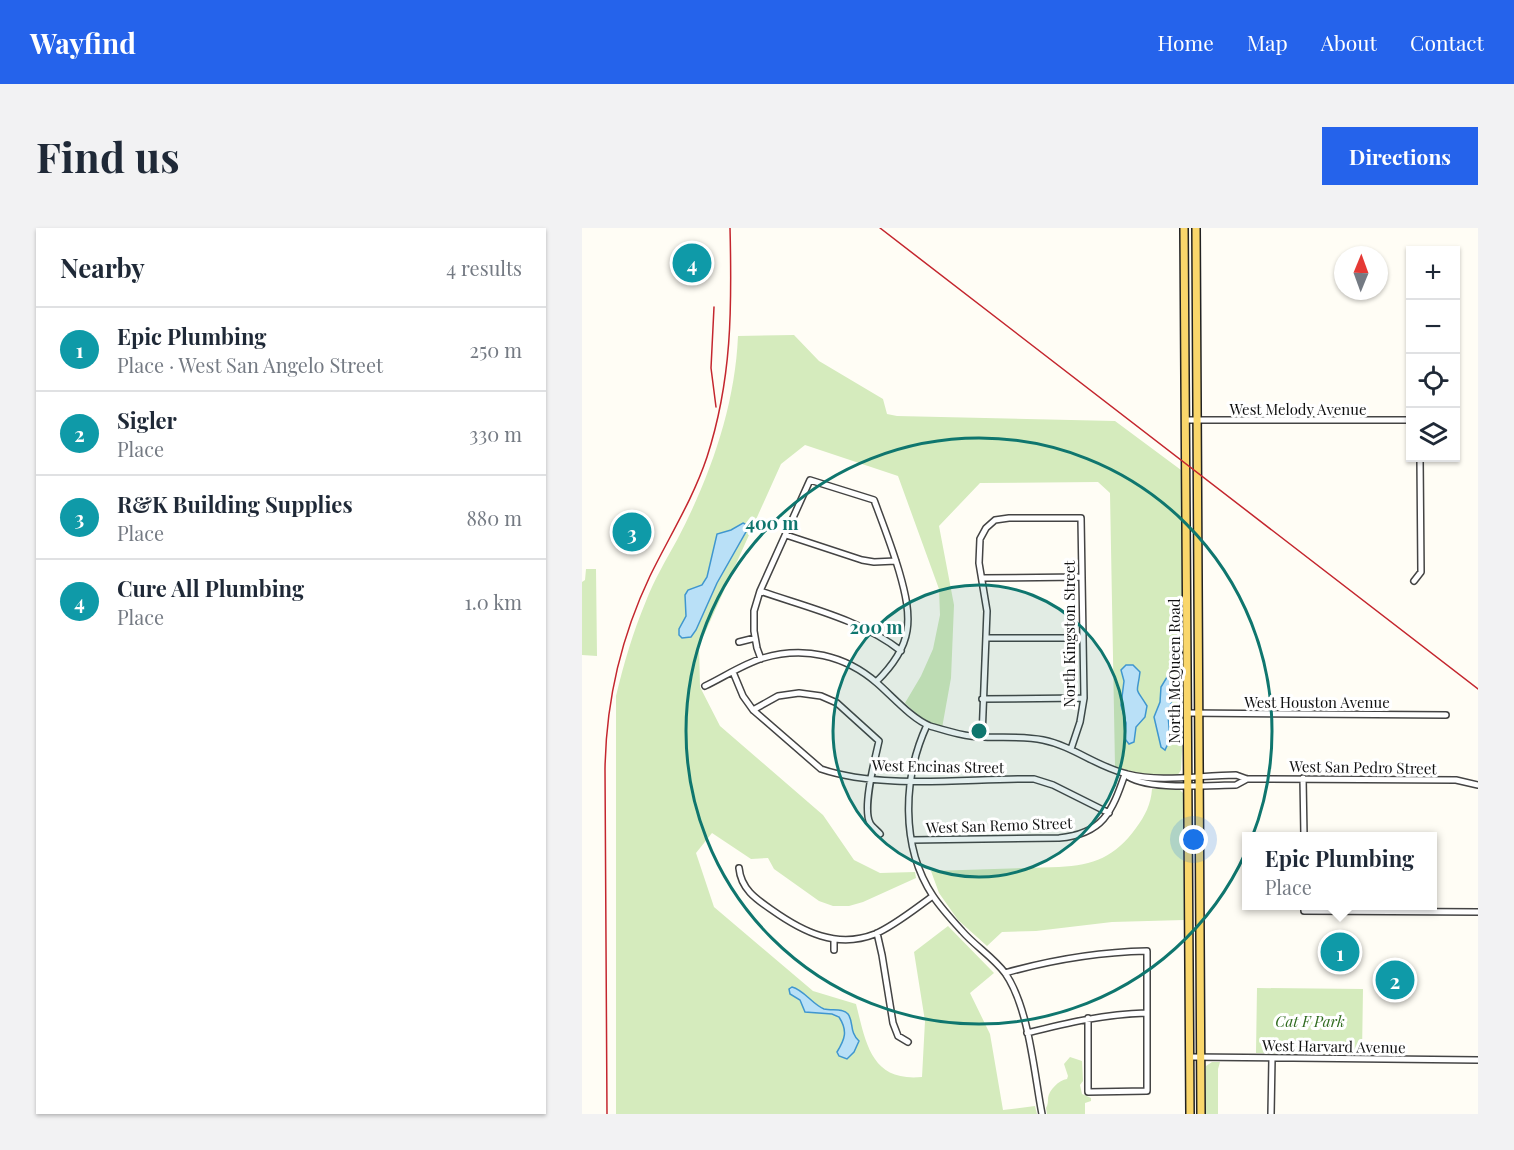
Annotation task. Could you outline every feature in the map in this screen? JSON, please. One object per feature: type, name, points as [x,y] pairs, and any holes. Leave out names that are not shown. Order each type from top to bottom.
[{"type":"main road","name":"North McQueen Road","points":[[1184,228],[1190,1114]]},
{"type":"main road","name":"North McQueen Road","points":[[1196,228],[1201,1114]]},
{"type":"main road","points":[[1184,252],[1196,251]]},
{"type":"main road","points":[[1186,575],[1197,575]]},
{"type":"street","name":"West Melody Avenue","points":[[1185,420],[1406,420]]},
{"type":"street","points":[[1414,581],[1421,572],[1420,462]]},
{"type":"street","points":[[762,659],[755,638],[754,611],[760,591],[810,480],[874,500],[896,561],[908,602],[908,627],[900,651],[890,668],[876,682]]},
{"type":"street","name":"North Kingston Street","points":[[982,578],[978,551],[980,539],[986,528],[995,520],[1081,518],[1084,698],[1080,722],[1071,749]]},
{"type":"street","points":[[786,535],[862,560],[896,561]]},
{"type":"street","points":[[982,737],[987,611],[982,578],[1082,577]]},
{"type":"street","points":[[760,591],[868,629],[886,639],[900,651]]},
{"type":"street","points":[[796,612],[799,605]]},
{"type":"street","points":[[739,642],[755,638]]},
{"type":"street","points":[[987,638],[1083,638]]},
{"type":"street","name":"West San Pedro Street","points":[[705,686],[762,659],[800,652],[816,653],[850,665],[876,682],[898,703],[927,725],[961,735],[1044,740],[1071,749],[1125,774],[1236,785],[1247,779]]},
{"type":"street","name":"West Encinas Street","points":[[733,672],[743,696],[753,710],[821,769],[870,778],[909,781],[1034,779],[1053,785],[1109,813]]},
{"type":"street","points":[[753,710],[778,696],[799,693],[821,696],[837,703],[879,741],[870,778],[868,805],[870,822],[880,834]]},
{"type":"street","points":[[982,699],[1084,698]]},
{"type":"street","name":"West Houston Avenue","points":[[1187,713],[1446,715]]},
{"type":"street","points":[[927,725],[919,743],[909,781],[908,797],[912,840],[924,878],[933,896],[963,933],[1005,973],[1017,998],[1027,1033],[1042,1114]]},
{"type":"street","name":"West San Remo Street","points":[[912,840],[1070,837],[1081,834],[1097,825],[1109,813],[1125,774]]},
{"type":"street","name":"West San Pedro Street","points":[[1199,781],[1236,775],[1247,779],[1456,780],[1478,785]]},
{"type":"street","points":[[1303,778],[1304,832]]},
{"type":"street","points":[[739,868],[742,884],[762,903],[804,931],[834,939],[859,939],[877,933],[933,896]]},
{"type":"street","points":[[1304,910],[1478,912]]},
{"type":"street","points":[[877,933],[893,1023],[898,1036],[908,1042]]},
{"type":"street","points":[[834,939],[834,950]]},
{"type":"street","points":[[1005,973],[1035,964],[1108,952],[1147,951],[1147,1091],[1088,1092],[1088,1018]]},
{"type":"street","points":[[1027,1033],[1088,1018],[1146,1013]]},
{"type":"street","name":"West Harvard Avenue","points":[[1190,1057],[1478,1060]]},
{"type":"street","points":[[1271,1114],[1272,1058]]},
{"type":"green space","points":[[794,335],[819,361],[883,399],[887,414],[1115,421],[1181,470],[1183,730],[1181,770],[1177,776],[1145,774],[1115,766],[1110,493],[1098,482],[980,483],[939,526],[954,605],[951,678],[942,728],[921,718],[905,703],[933,649],[940,615],[939,589],[898,476],[805,445],[781,464],[699,646],[700,687],[720,726],[823,815],[854,860],[880,873],[915,872],[916,878],[863,902],[849,906],[833,906],[819,901],[774,869],[768,858],[751,859],[712,833],[696,853],[714,907],[813,991],[856,1004],[863,1033],[874,1057],[881,1066],[905,1077],[922,1077],[925,1021],[914,952],[948,926],[994,973],[970,993],[990,1034],[1003,1110],[1035,1106],[1037,1114],[616,1114],[616,696],[629,648],[649,593],[689,516],[719,441],[732,389],[738,336]]},
{"type":"green space","points":[[586,569],[596,569],[597,656],[582,655],[582,582],[585,580]]},
{"type":"green space","points":[[1152,789],[1179,789],[1183,793],[1184,920],[1112,922],[1036,931],[1002,932],[987,946],[958,920],[939,893],[931,871],[1059,867],[1083,864],[1103,858],[1120,846],[1136,828],[1147,810]]},
{"type":"green space","name":"Cat F Park","points":[[1257,988],[1363,989],[1362,1054],[1256,1053]]},
{"type":"green space","points":[[1070,1057],[1082,1061],[1083,1081],[1080,1085],[1082,1094],[1091,1098],[1091,1101],[1085,1103],[1085,1114],[1047,1114],[1046,1108],[1052,1089],[1067,1079],[1064,1064]]},
{"type":"green space","points":[[1212,1062],[1220,1062],[1218,1114],[1206,1114],[1206,1066]]},
{"type":"water","points":[[743,523],[747,525],[747,530],[717,583],[696,630],[691,637],[682,638],[679,635],[679,629],[686,616],[685,595],[688,590],[702,585],[707,577],[717,534]]},
{"type":"water","points":[[1126,665],[1133,665],[1140,672],[1138,692],[1147,706],[1145,717],[1136,727],[1134,742],[1129,744],[1125,739],[1126,723],[1121,705],[1124,681],[1121,670]]},
{"type":"water","points":[[1167,677],[1172,678],[1176,684],[1168,715],[1170,739],[1165,750],[1161,747],[1154,717],[1160,702],[1161,687]]},
{"type":"water","points":[[792,987],[824,1009],[840,1010],[848,1014],[854,1034],[859,1041],[854,1052],[847,1059],[839,1056],[837,1052],[844,1035],[844,1027],[839,1017],[832,1014],[805,1012],[800,1000],[790,994],[789,989]]},
{"type":"railway","points":[[607,1114],[605,769],[608,719],[617,670],[631,622],[650,576],[695,488],[715,428],[729,344],[730,228]]},
{"type":"railway","points":[[880,228],[1478,689]]},
{"type":"railway","points":[[714,307],[711,368],[716,407]]},
{"type":"place","name":"Cure All Plumbing","points":[[692,263]]},
{"type":"place","name":"R&K Building Supplies","points":[[632,532]]},
{"type":"place","name":"Epic Plumbing","points":[[1340,952]]},
{"type":"place","name":"Sigler","points":[[1395,980]]}]
